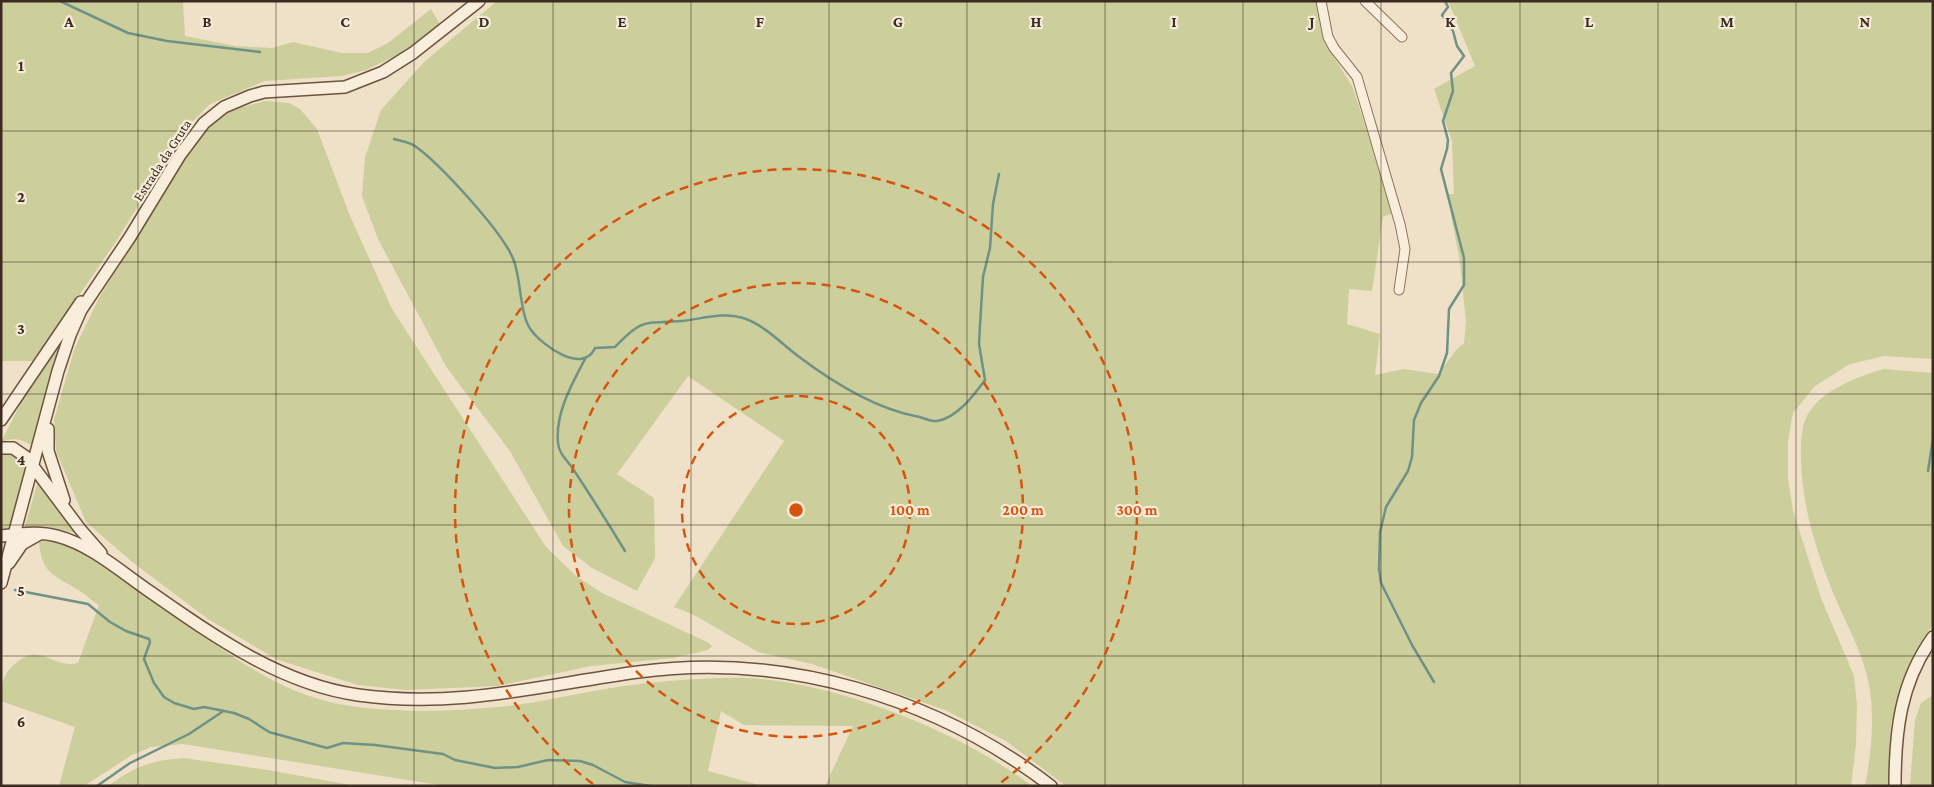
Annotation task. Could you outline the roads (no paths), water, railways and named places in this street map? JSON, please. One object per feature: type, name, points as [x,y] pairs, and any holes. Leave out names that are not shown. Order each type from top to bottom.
[{"type":"main road","name":"Estrada da Gruta","points":[[106,272],[180,155],[204,123],[214,114],[233,102],[264,92],[345,87],[367,79],[402,61],[479,1]]},
{"type":"main road","points":[[3,577],[7,536],[32,466],[70,336],[82,310],[106,272]]},
{"type":"main road","points":[[1,420],[68,319],[106,272]]},
{"type":"main road","points":[[50,403],[48,451],[70,516]]},
{"type":"main road","points":[[1,448],[18,450],[86,537],[113,565]]},
{"type":"main road","points":[[7,536],[41,533],[67,539],[113,565],[194,622],[266,665],[300,680],[355,695],[385,698],[476,698],[642,672],[722,668],[776,672],[853,686],[924,712],[990,744],[1020,762],[1051,786]]},
{"type":"main road","points":[[3,577],[22,544],[41,533]]},
{"type":"main road","points":[[1895,786],[1896,738],[1900,709],[1916,666],[1933,638]]},
{"type":"street","points":[[1321,1],[1330,42],[1357,77],[1400,224],[1405,249],[1399,290]]},
{"type":"street","points":[[1365,1],[1402,37]]},
{"type":"waterway","points":[[60,1],[128,33],[167,41],[260,52]]},
{"type":"waterway","points":[[1434,682],[1412,645],[1381,583],[1379,569],[1380,532],[1386,507],[1408,471],[1412,457],[1414,420],[1421,403],[1439,376],[1447,353],[1449,309],[1464,285],[1464,258],[1441,169],[1448,140],[1443,121],[1453,91],[1451,73],[1464,56],[1457,46],[1453,31],[1442,15],[1448,7],[1445,1]]},
{"type":"waterway","points":[[394,139],[413,145],[426,155],[455,183],[498,234],[514,261],[527,324],[553,350],[563,355],[582,359],[589,356],[595,348],[615,347],[632,331],[645,324],[714,316],[738,317],[760,326],[811,365],[839,384],[869,400],[884,407],[935,421],[944,419],[958,411],[985,380],[979,344],[983,277],[990,248],[993,204],[999,174]]},
{"type":"waterway","points":[[585,359],[562,410],[559,421],[558,443],[562,454],[625,551]]},
{"type":"waterway","points":[[1928,471],[1933,439]]},
{"type":"waterway","points":[[15,590],[88,604],[110,622],[126,631],[149,639],[150,642],[144,659],[154,683],[164,697],[174,703],[194,709],[204,707],[234,713],[249,719],[269,732],[327,748],[343,743],[375,745],[443,754],[455,760],[495,768],[518,767],[548,760],[580,761],[593,765],[625,782],[650,786]]},
{"type":"waterway","points":[[97,786],[130,763],[189,734],[222,712]]}]
